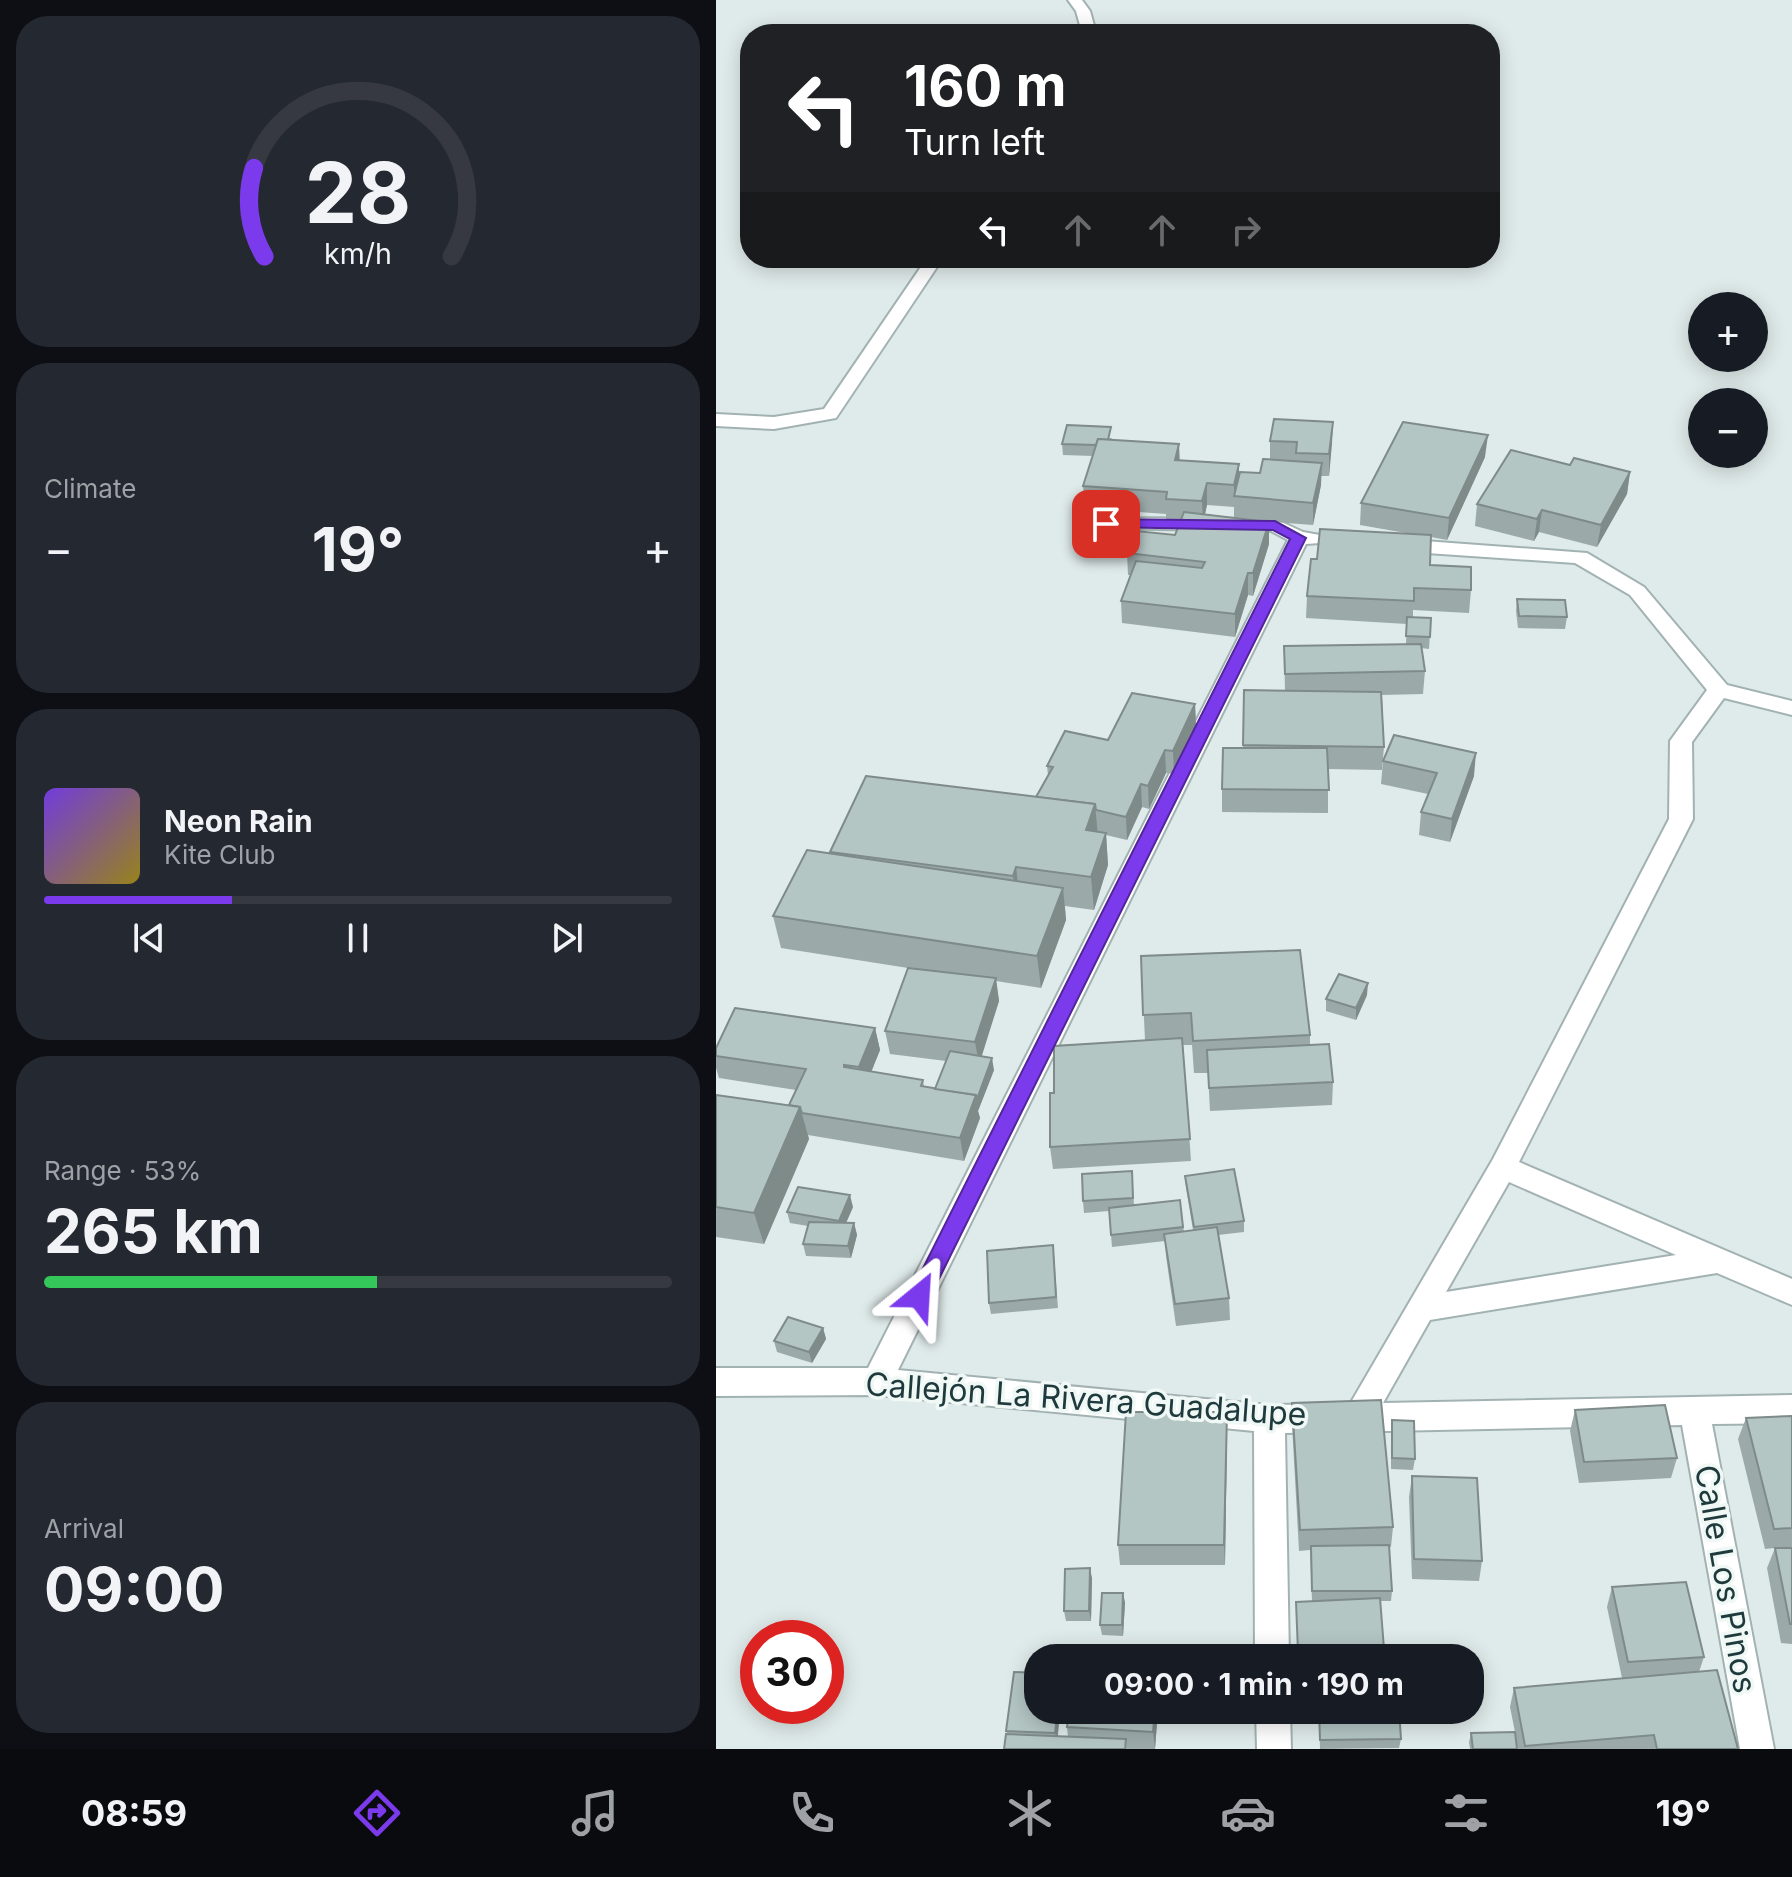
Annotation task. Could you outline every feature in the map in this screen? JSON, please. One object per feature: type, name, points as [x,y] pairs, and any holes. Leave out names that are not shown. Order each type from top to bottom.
[{"type":"street","points":[[1075,0],[1083,11],[1087,24]]},
{"type":"street","points":[[716,420],[774,423],[830,414],[928,268]]},
{"type":"street","points":[[1106,524],[1275,525],[1299,538],[1330,540]]},
{"type":"street","points":[[877,1381],[1299,538]]},
{"type":"street","points":[[1377,543],[1580,557],[1637,591],[1719,690],[1792,708]]},
{"type":"street","points":[[1359,1416],[1503,1167],[1681,819],[1681,741],[1719,690]]},
{"type":"street","points":[[1503,1167],[1792,1292]]},
{"type":"street","points":[[1421,1309],[1720,1260]]},
{"type":"street","name":"Callejón La Rivera Guadalupe","points":[[716,1382],[877,1381],[1269,1419],[1792,1409]]},
{"type":"street","name":"Calle Los Pinos","points":[[1694,1409],[1757,1749]]},
{"type":"street","points":[[1269,1419],[1272,1644]]},
{"type":"street","points":[[1273,1724],[1274,1749]]},
{"type":"building","points":[[1274,419],[1333,422],[1329,454],[1296,453],[1297,442],[1270,441]]},
{"type":"building","points":[[1403,422],[1488,435],[1449,518],[1361,503]]},
{"type":"building","points":[[1067,425],[1111,427],[1108,440],[1098,439],[1096,445],[1062,444]]},
{"type":"building","points":[[1098,439],[1179,444],[1175,460],[1239,464],[1234,485],[1207,483],[1202,501],[1166,499],[1167,492],[1083,486]]},
{"type":"building","points":[[1511,450],[1570,465],[1574,458],[1630,472],[1601,525],[1542,510],[1537,519],[1477,504]]},
{"type":"building","points":[[1263,459],[1322,463],[1313,503],[1234,496],[1240,472],[1260,473]]},
{"type":"building","points":[[1184,512],[1269,522],[1253,573],[1248,573],[1235,614],[1121,601],[1136,561],[1202,568],[1205,562],[1127,553],[1136,531],[1175,535]]},
{"type":"building","points":[[1320,529],[1431,535],[1430,565],[1471,567],[1471,590],[1414,588],[1414,601],[1307,596],[1311,559],[1317,559]]},
{"type":"building","points":[[1517,599],[1565,600],[1567,617],[1519,616]]},
{"type":"building","points":[[1407,617],[1431,618],[1430,637],[1406,636]]},
{"type":"building","points":[[1421,644],[1425,671],[1285,674],[1284,646]]},
{"type":"building","points":[[1244,690],[1381,692],[1384,747],[1243,745]]},
{"type":"building","points":[[1132,693],[1195,704],[1173,751],[1165,750],[1148,786],[1141,784],[1126,817],[1096,810],[1095,804],[1036,797],[1053,767],[1047,766],[1065,731],[1108,740]]},
{"type":"building","points":[[1394,735],[1476,753],[1452,819],[1421,812],[1437,773],[1383,761]]},
{"type":"building","points":[[1223,748],[1327,748],[1329,790],[1222,789]]},
{"type":"building","points":[[866,776],[1095,804],[1086,830],[1106,833],[1091,877],[1016,867],[1013,876],[830,852]]},
{"type":"building","points":[[807,850],[1063,888],[1037,956],[773,916]]},
{"type":"building","points":[[1300,950],[1310,1035],[1193,1041],[1191,1013],[1143,1015],[1141,956]]},
{"type":"building","points":[[908,968],[996,978],[975,1042],[885,1031]]},
{"type":"building","points":[[1339,974],[1368,983],[1356,1008],[1326,999]]},
{"type":"building","points":[[735,1008],[875,1028],[859,1067],[844,1067],[923,1080],[921,1086],[976,1095],[960,1138],[802,1113],[800,1107],[789,1105],[806,1069],[716,1056],[716,1048]]},
{"type":"building","points":[[1182,1038],[1190,1139],[1050,1147],[1054,1046]]},
{"type":"building","points":[[1329,1044],[1333,1082],[1209,1088],[1207,1050]]},
{"type":"building","points":[[950,1051],[992,1058],[977,1099],[976,1095],[935,1089]]},
{"type":"building","points":[[716,1095],[800,1107],[754,1213],[716,1207]]},
{"type":"building","points":[[1234,1169],[1244,1221],[1194,1227],[1185,1176]]},
{"type":"building","points":[[1132,1171],[1133,1198],[1083,1201],[1082,1174]]},
{"type":"building","points":[[798,1187],[850,1195],[839,1221],[787,1212]]},
{"type":"building","points":[[1180,1200],[1183,1227],[1111,1235],[1109,1208]]},
{"type":"building","points":[[809,1222],[854,1223],[848,1246],[803,1244]]},
{"type":"building","points":[[1217,1227],[1229,1298],[1175,1304],[1164,1234]]},
{"type":"building","points":[[1053,1245],[1056,1297],[989,1303],[987,1251]]},
{"type":"building","points":[[788,1317],[823,1328],[809,1352],[774,1341]]},
{"type":"building","points":[[1381,1400],[1393,1527],[1300,1530],[1292,1403]]},
{"type":"building","points":[[1665,1405],[1677,1458],[1584,1462],[1575,1410]]},
{"type":"building","points":[[1126,1412],[1227,1412],[1224,1545],[1118,1545]]},
{"type":"building","points":[[1792,1416],[1792,1528],[1774,1529],[1746,1418]]},
{"type":"building","points":[[1392,1420],[1414,1421],[1415,1459],[1392,1458]]},
{"type":"building","points":[[1412,1476],[1477,1478],[1482,1561],[1414,1559]]},
{"type":"building","points":[[1389,1545],[1392,1591],[1312,1591],[1311,1546]]},
{"type":"building","points":[[1775,1548],[1792,1548],[1792,1624],[1790,1624]]},
{"type":"building","points":[[1090,1568],[1089,1611],[1064,1611],[1065,1569]]},
{"type":"building","points":[[1686,1582],[1704,1657],[1628,1662],[1612,1587]]},
{"type":"building","points":[[1102,1593],[1123,1593],[1122,1625],[1100,1625]]},
{"type":"building","points":[[1380,1598],[1384,1644],[1298,1644],[1296,1602]]},
{"type":"building","points":[[1717,1670],[1738,1749],[1657,1749],[1654,1735],[1525,1746],[1514,1688]]},
{"type":"building","points":[[1014,1672],[1024,1672],[1024,1724],[1056,1724],[1055,1733],[1006,1731]]},
{"type":"building","points":[[1067,1724],[1154,1724],[1153,1732],[1067,1727]]},
{"type":"building","points":[[1319,1724],[1400,1724],[1401,1739],[1320,1740]]},
{"type":"building","points":[[1515,1732],[1517,1749],[1473,1749],[1471,1733]]},
{"type":"building","points":[[1006,1734],[1126,1739],[1125,1749],[1004,1749]]},
{"type":"route","points":[[919,1296],[1299,538],[1275,525],[1106,524]]}]
